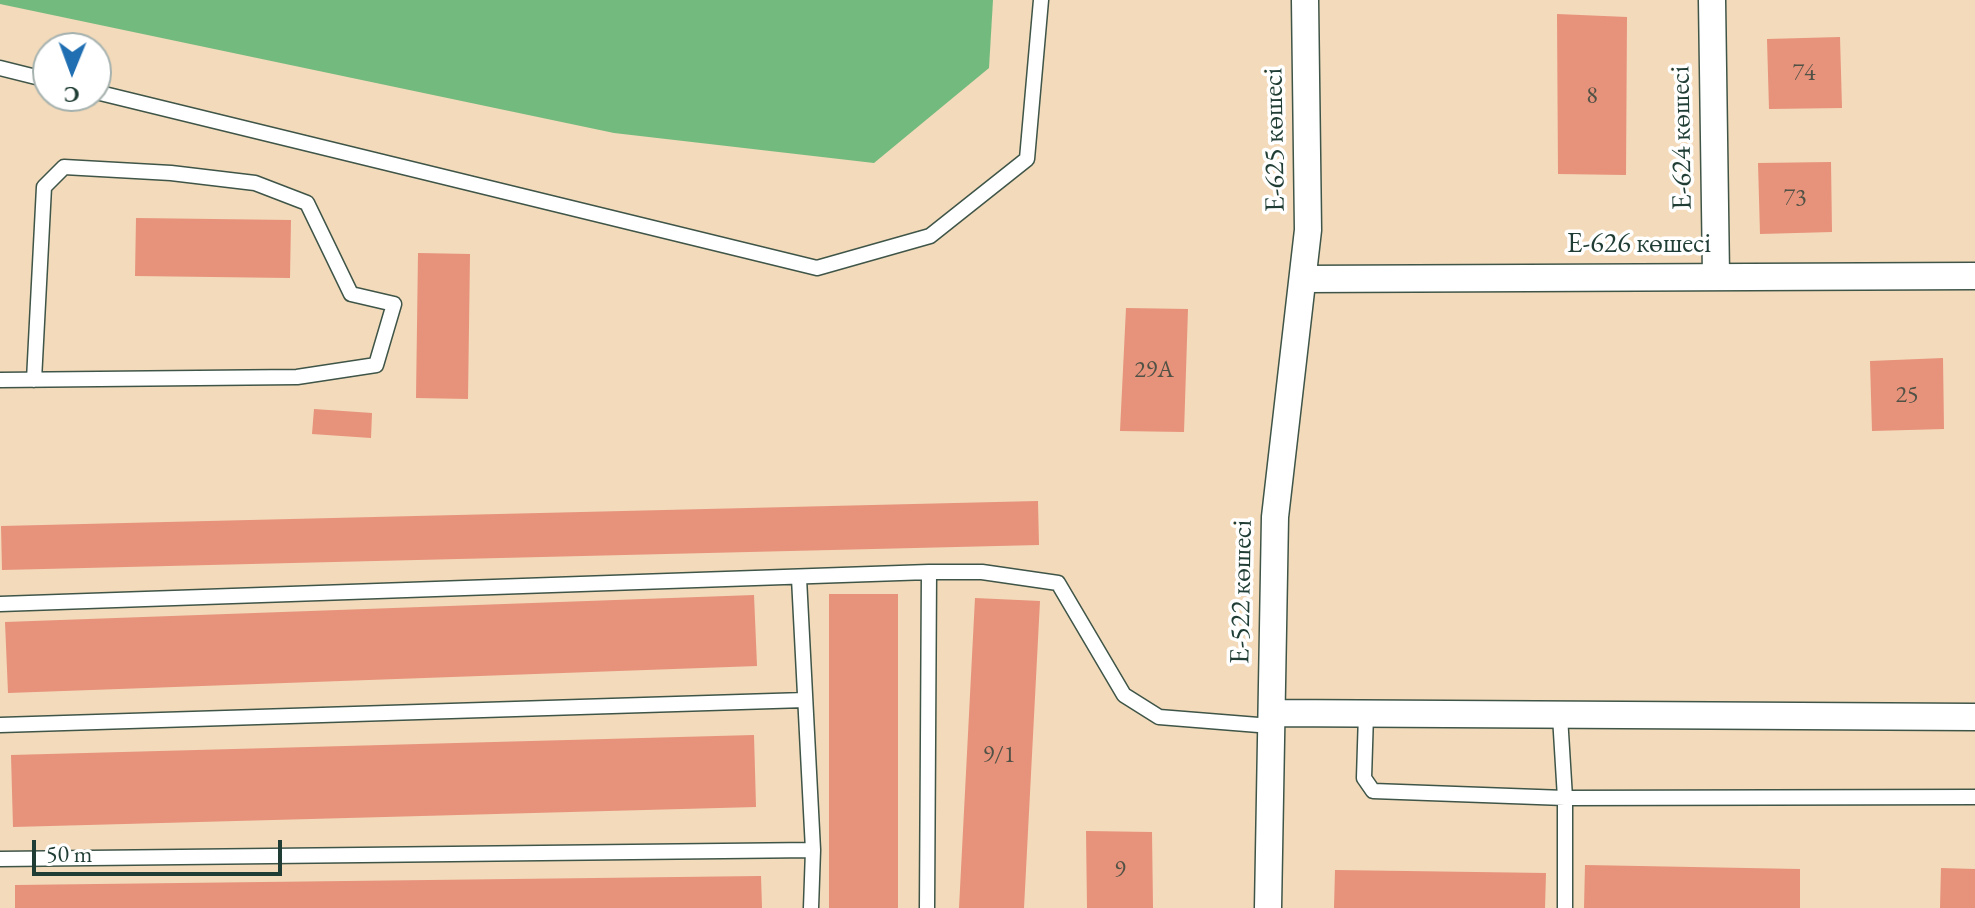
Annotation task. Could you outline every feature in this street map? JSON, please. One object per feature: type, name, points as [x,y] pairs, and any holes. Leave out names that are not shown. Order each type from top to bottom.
[{"type":"street","name":"Е-625 көшесі","points":[[1304,279],[1308,230],[1305,0]]},
{"type":"street","name":"Е-624 көшесі","points":[[1712,0],[1716,275]]},
{"type":"street","name":"Е-626 көшесі","points":[[1304,279],[1975,276]]},
{"type":"street","name":"Е-522 көшесі","points":[[1268,908],[1275,517],[1304,279]]},
{"type":"street","points":[[1271,719],[1366,714],[1975,717]]},
{"type":"lane","points":[[112,96],[817,268],[930,236],[1027,159],[1041,0]]},
{"type":"lane","points":[[0,68],[32,76]]},
{"type":"lane","points":[[0,380],[34,380],[297,377],[376,365],[394,304],[351,294],[307,203],[255,183],[171,173],[64,167],[44,187],[34,380]]},
{"type":"lane","points":[[927,908],[929,572]]},
{"type":"lane","points":[[0,604],[982,572],[1058,583],[1124,695],[1159,717],[1271,719]]},
{"type":"lane","points":[[799,578],[813,850],[811,908]]},
{"type":"lane","points":[[0,725],[805,700]]},
{"type":"lane","points":[[1366,714],[1364,778],[1373,791],[1565,798],[1975,797]]},
{"type":"lane","points":[[1560,716],[1565,798],[1565,908]]},
{"type":"lane","points":[[0,859],[813,850]]},
{"type":"green space","points":[[0,0],[993,0],[989,68],[874,163],[614,133],[0,4]]},
{"type":"building","points":[[1557,14],[1627,17],[1626,175],[1558,174]]},
{"type":"building","points":[[1840,37],[1842,108],[1769,109],[1767,39]]},
{"type":"building","points":[[1831,162],[1832,232],[1760,234],[1758,163]]},
{"type":"building","points":[[136,218],[291,220],[290,278],[135,276]]},
{"type":"building","points":[[418,253],[470,254],[468,399],[416,398]]},
{"type":"building","points":[[1126,308],[1188,309],[1184,432],[1120,431]]},
{"type":"building","points":[[1943,358],[1944,429],[1872,431],[1870,361]]},
{"type":"building","points":[[314,409],[372,413],[371,438],[312,434]]},
{"type":"building","points":[[1038,501],[1039,545],[2,570],[1,526]]},
{"type":"building","points":[[829,594],[898,594],[898,908],[829,908]]},
{"type":"building","points":[[754,595],[757,666],[8,693],[5,622]]},
{"type":"building","points":[[975,598],[1040,601],[1024,908],[959,908]]},
{"type":"building","points":[[754,735],[756,807],[13,827],[11,755]]},
{"type":"building","points":[[1086,831],[1152,832],[1153,908],[1087,908]]},
{"type":"building","points":[[1585,865],[1800,869],[1800,908],[1584,908]]},
{"type":"building","points":[[1941,868],[1975,869],[1975,908],[1940,908]]},
{"type":"building","points":[[1335,870],[1546,873],[1545,908],[1334,908]]},
{"type":"building","points":[[761,876],[762,908],[15,908],[15,885]]}]
